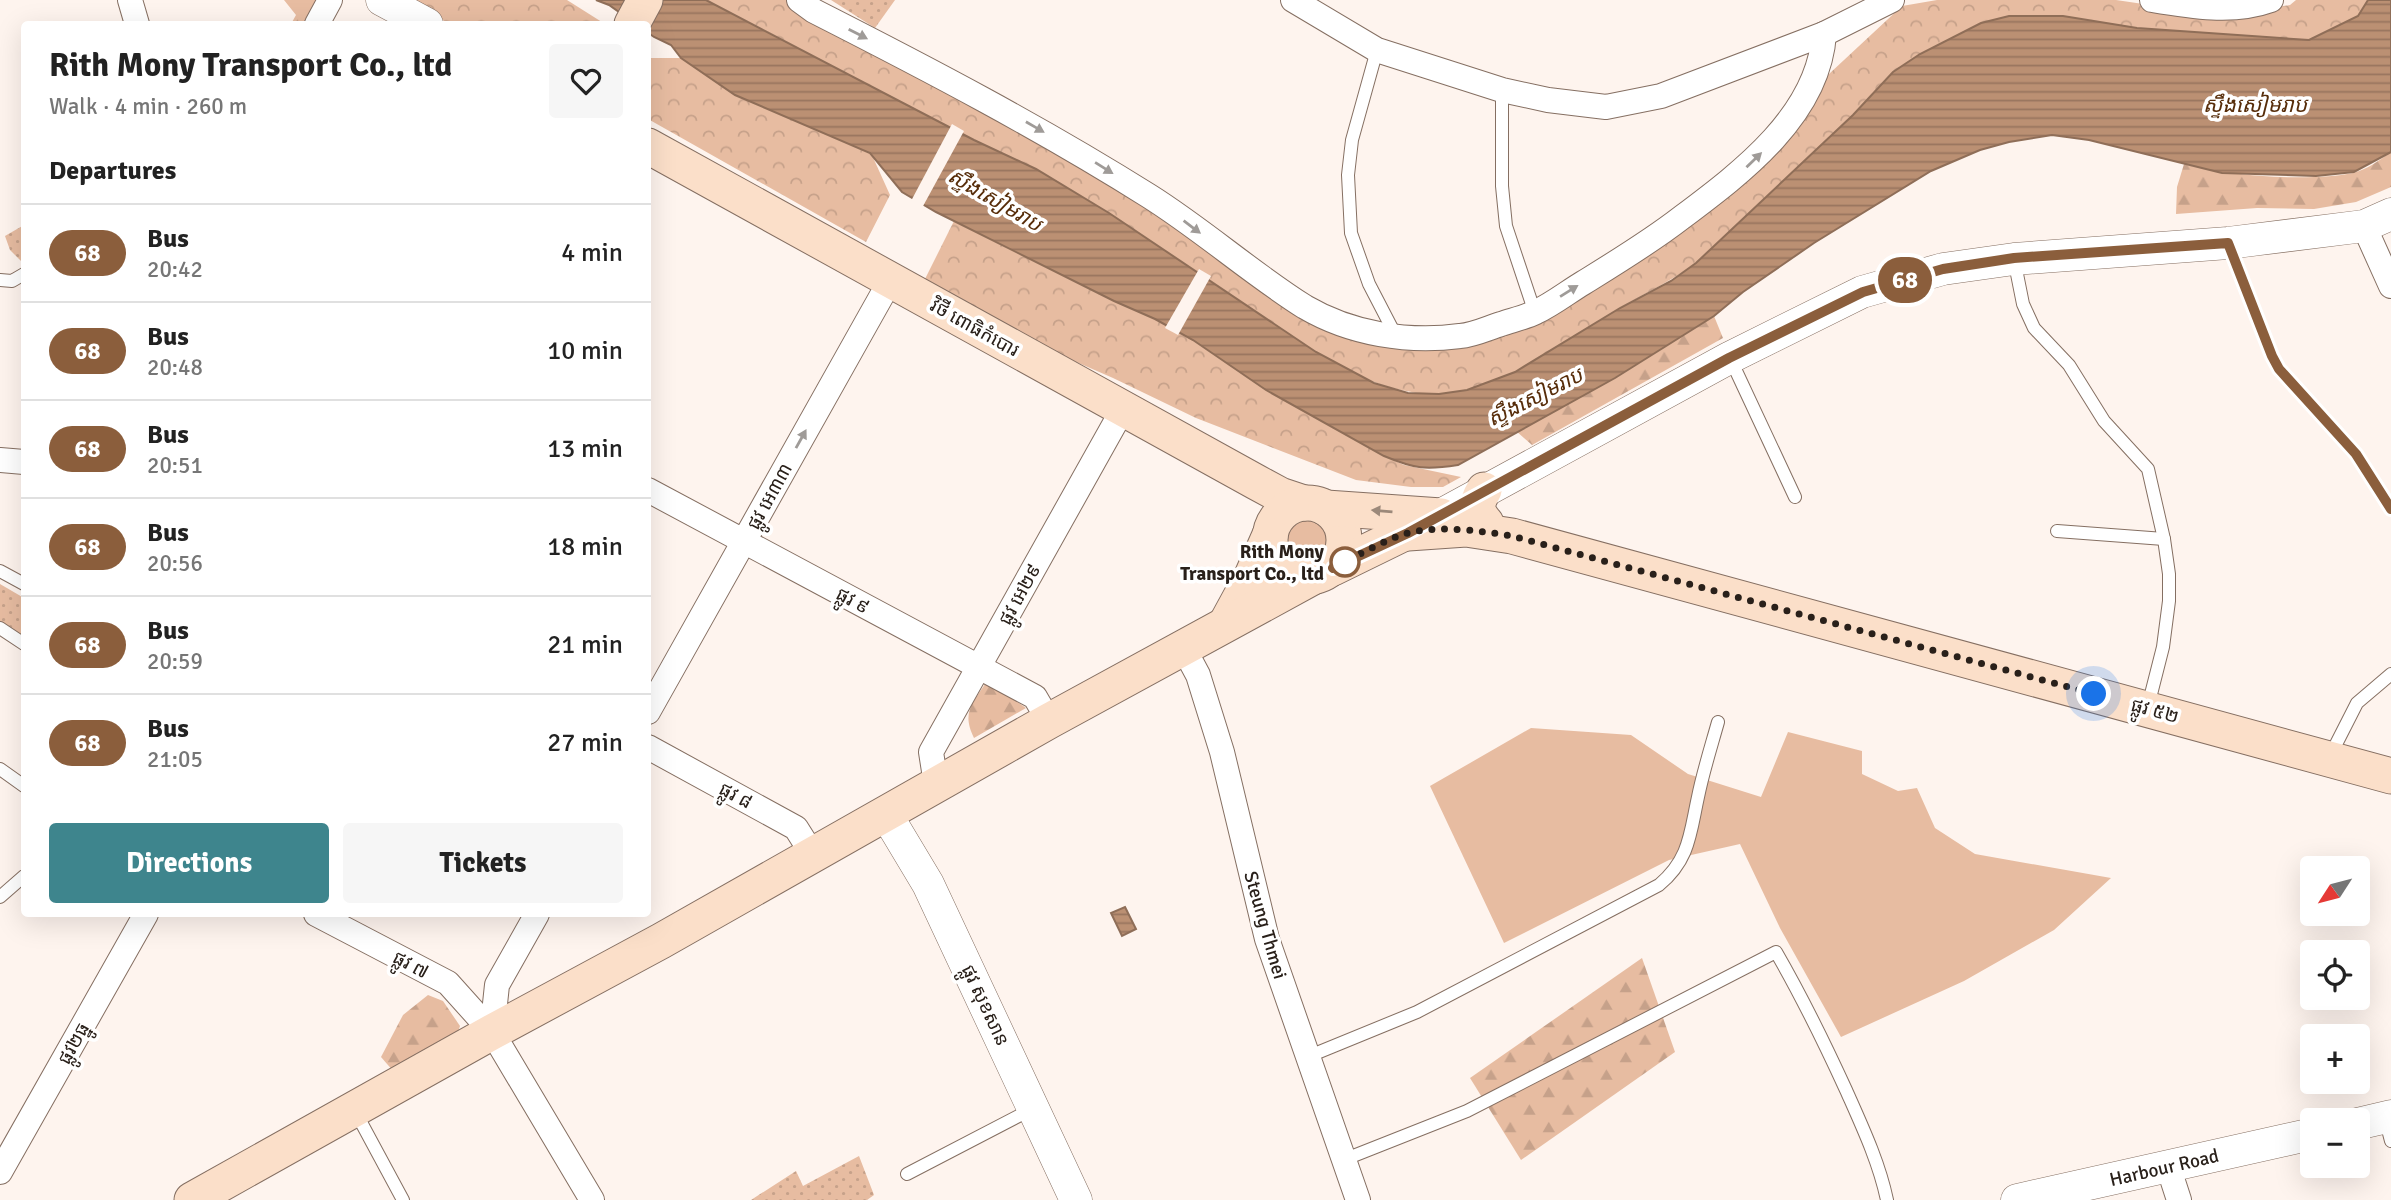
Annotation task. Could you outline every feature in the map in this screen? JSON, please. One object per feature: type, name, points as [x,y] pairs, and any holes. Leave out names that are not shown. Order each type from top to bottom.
[{"type":"main road","points":[[634,21],[645,0]]},
{"type":"main road","name":"វិថី ពោធិកំបោរ","points":[[651,148],[1280,495],[1315,505],[1439,516]]},
{"type":"main road","points":[[1227,622],[1251,578],[1270,532],[1284,510],[1315,505],[1341,526],[1343,548],[1323,572],[1297,576],[1285,571],[1276,561],[1271,549],[1270,532],[1264,496],[1256,482]]},
{"type":"main road","points":[[198,1199],[1227,622],[1439,516]]},
{"type":"main road","name":"ផ្លូវ ៥២","points":[[1439,516],[1494,516],[2148,708],[2391,776]]},
{"type":"main road","name":"ផ្លូវ ៥២","points":[[1408,533],[1466,530],[1494,516]]},
{"type":"street","points":[[130,0],[137,21]]},
{"type":"street","points":[[319,21],[330,0]]},
{"type":"street","points":[[382,0],[421,21]]},
{"type":"street","points":[[799,0],[814,11],[962,86],[1084,156],[1161,204],[1307,308],[1342,324],[1397,338],[1462,336],[1535,313],[1654,239],[1753,162],[1770,144],[1805,95],[1823,55],[1824,34]]},
{"type":"street","points":[[1301,2],[1377,50],[1502,90],[1548,100],[1606,107],[1661,96],[1824,34],[1892,0]]},
{"type":"street","points":[[2152,0],[2197,7],[2242,8],[2271,0]]},
{"type":"street","points":[[1494,516],[1729,358],[1863,292],[1943,269],[2014,258],[2228,243],[2377,220],[2391,286]]},
{"type":"street","name":"ផ្លូវ អេ៣៣","points":[[651,707],[890,281]]},
{"type":"street","name":"ផ្លូវ អេ២៩","points":[[936,784],[931,752],[1123,409]]},
{"type":"street","points":[[0,460],[21,462]]},
{"type":"street","name":"ផ្លូវ ៩","points":[[651,492],[1034,697],[1049,721]]},
{"type":"street","name":"Steung Thmei","points":[[1183,647],[1198,675],[1222,752],[1267,939],[1358,1200]]},
{"type":"street","name":"ផ្លូវ ៨","points":[[651,749],[796,828],[813,855]]},
{"type":"street","name":"ផ្លូវ សុខសាន","points":[[887,814],[928,884],[1076,1200]]},
{"type":"street","name":"ផ្លូវ២ធ្នូ","points":[[0,1172],[144,917]]},
{"type":"street","name":"ផ្លូវ ៧","points":[[322,917],[448,983],[492,1032],[592,1200]]},
{"type":"street","points":[[492,1032],[497,985],[535,917]]},
{"type":"street","name":"Harbour Road","points":[[2017,1200],[2092,1192],[2168,1166],[2300,1137]]},
{"type":"street","points":[[2168,1166],[2179,1200]]},
{"type":"lane","points":[[1377,50],[1352,140],[1348,175],[1351,222],[1352,233],[1369,284],[1397,338]]},
{"type":"lane","points":[[1502,90],[1502,186],[1506,226],[1535,313]]},
{"type":"lane","points":[[2228,243],[2279,369],[2356,454],[2391,509]]},
{"type":"lane","points":[[2014,258],[2023,304],[2034,328],[2069,365],[2104,421],[2148,469],[2169,574],[2169,601],[2163,647],[2148,708]]},
{"type":"lane","points":[[0,280],[12,281],[21,276]]},
{"type":"lane","points":[[1729,358],[1795,497]]},
{"type":"lane","points":[[2057,531],[2164,539]]},
{"type":"lane","points":[[0,571],[21,582]]},
{"type":"lane","points":[[0,628],[21,642]]},
{"type":"lane","points":[[2329,758],[2357,703],[2391,674]]},
{"type":"lane","points":[[1307,1057],[1417,1012],[1660,885],[1674,873],[1689,844],[1698,796],[1718,722]]},
{"type":"lane","points":[[0,769],[21,784]]},
{"type":"lane","points":[[0,897],[21,879]]},
{"type":"lane","points":[[1343,1160],[1467,1111],[1776,952],[1828,1047],[1867,1138],[1887,1200]]},
{"type":"lane","points":[[907,1174],[1034,1108]]},
{"type":"lane","points":[[354,1110],[403,1200]]},
{"type":"green space","points":[[284,0],[325,0],[314,21],[293,21],[296,15]]},
{"type":"green space","points":[[410,0],[567,0],[600,21],[444,21]]},
{"type":"green space","points":[[706,0],[802,0],[956,86],[1331,326],[1468,343],[1535,326],[1685,223],[1815,87],[1902,6],[1937,0],[2116,0],[2225,16],[2290,5],[2296,0],[2368,0],[2358,16],[2309,40],[2137,28],[2063,16],[1893,72],[1853,115],[1696,263],[1507,376],[1459,392],[1435,394],[1404,391],[1345,369],[1289,335],[1147,238],[1039,171]]},
{"type":"green space","points":[[831,0],[895,0],[875,28]]},
{"type":"green space","points":[[651,58],[681,58],[735,95],[871,153],[890,195],[866,242],[651,121]]},
{"type":"green space","points":[[2391,152],[2391,187],[2356,202],[2314,209],[2257,208],[2176,214],[2177,187],[2184,164],[2245,174],[2335,176],[2358,172]]},
{"type":"green space","points":[[954,221],[1155,319],[1193,340],[1266,390],[1384,456],[1404,465],[1461,477],[1443,487],[1411,487],[1356,480],[1196,418],[996,327],[923,283]]},
{"type":"green space","points":[[21,227],[21,261],[10,250],[5,236]]},
{"type":"green space","points":[[1714,316],[1723,338],[1532,445],[1516,431],[1615,378]]},
{"type":"green space","points":[[1306,517],[1322,524],[1329,540],[1322,556],[1306,563],[1290,556],[1283,540],[1290,524]]},
{"type":"green space","points":[[0,584],[21,596],[21,644],[0,634]]},
{"type":"green space","points":[[987,681],[1026,708],[974,738],[970,729],[970,708]]},
{"type":"green space","points":[[1531,728],[1631,735],[1688,774],[1761,797],[1788,732],[1862,751],[1862,774],[1898,791],[1917,788],[1935,828],[1975,854],[2111,878],[2054,930],[1964,981],[1841,1037],[1780,928],[1740,844],[1669,860],[1504,943],[1430,786]]},
{"type":"green space","points":[[1642,958],[1675,1052],[1521,1160],[1470,1078]]},
{"type":"green space","points":[[428,995],[443,1001],[460,1026],[458,1032],[394,1072],[381,1057],[403,1015]]},
{"type":"green space","points":[[859,1156],[874,1195],[867,1200],[751,1200],[796,1171],[803,1186]]},
{"type":"water","name":"ស្ទឹងសៀមរាប","points":[[596,0],[706,0],[974,140],[1036,169],[1109,213],[1316,352],[1374,383],[1408,393],[1439,394],[1467,390],[1515,372],[1620,308],[1671,281],[1696,263],[1853,115],[1893,72],[1920,54],[1981,23],[2009,16],[2063,16],[2137,28],[2309,40],[2358,16],[2368,0],[2391,0],[2391,152],[2354,172],[2316,176],[2222,173],[2089,140],[2052,135],[1980,150],[1931,171],[1814,243],[1743,292],[1714,316],[1615,378],[1458,465],[1421,467],[1384,456],[1266,390],[1193,340],[1155,319],[936,212],[902,192],[870,153],[735,95],[681,58],[671,45],[651,35],[651,21],[632,21],[609,5]]},
{"type":"water","points":[[1125,907],[1136,929],[1122,936],[1111,913]]},
{"type":"pier","points":[[952,124],[964,131],[922,208],[911,201]]},
{"type":"pier","points":[[1199,269],[1211,276],[1178,335],[1165,328]]},
{"type":"bus line","name":"68","points":[[1333,568],[1408,533],[1729,358],[1863,292],[1943,269],[2014,258],[2228,243],[2279,369],[2356,454],[2391,509]]},
{"type":"place","name":"Rith Mony Transport Co., ltd","points":[[1345,562]]},
{"type":"route","points":[[1345,562],[1339,558],[1333,568],[1408,533],[1484,531],[1512,536],[2094,694]]}]
